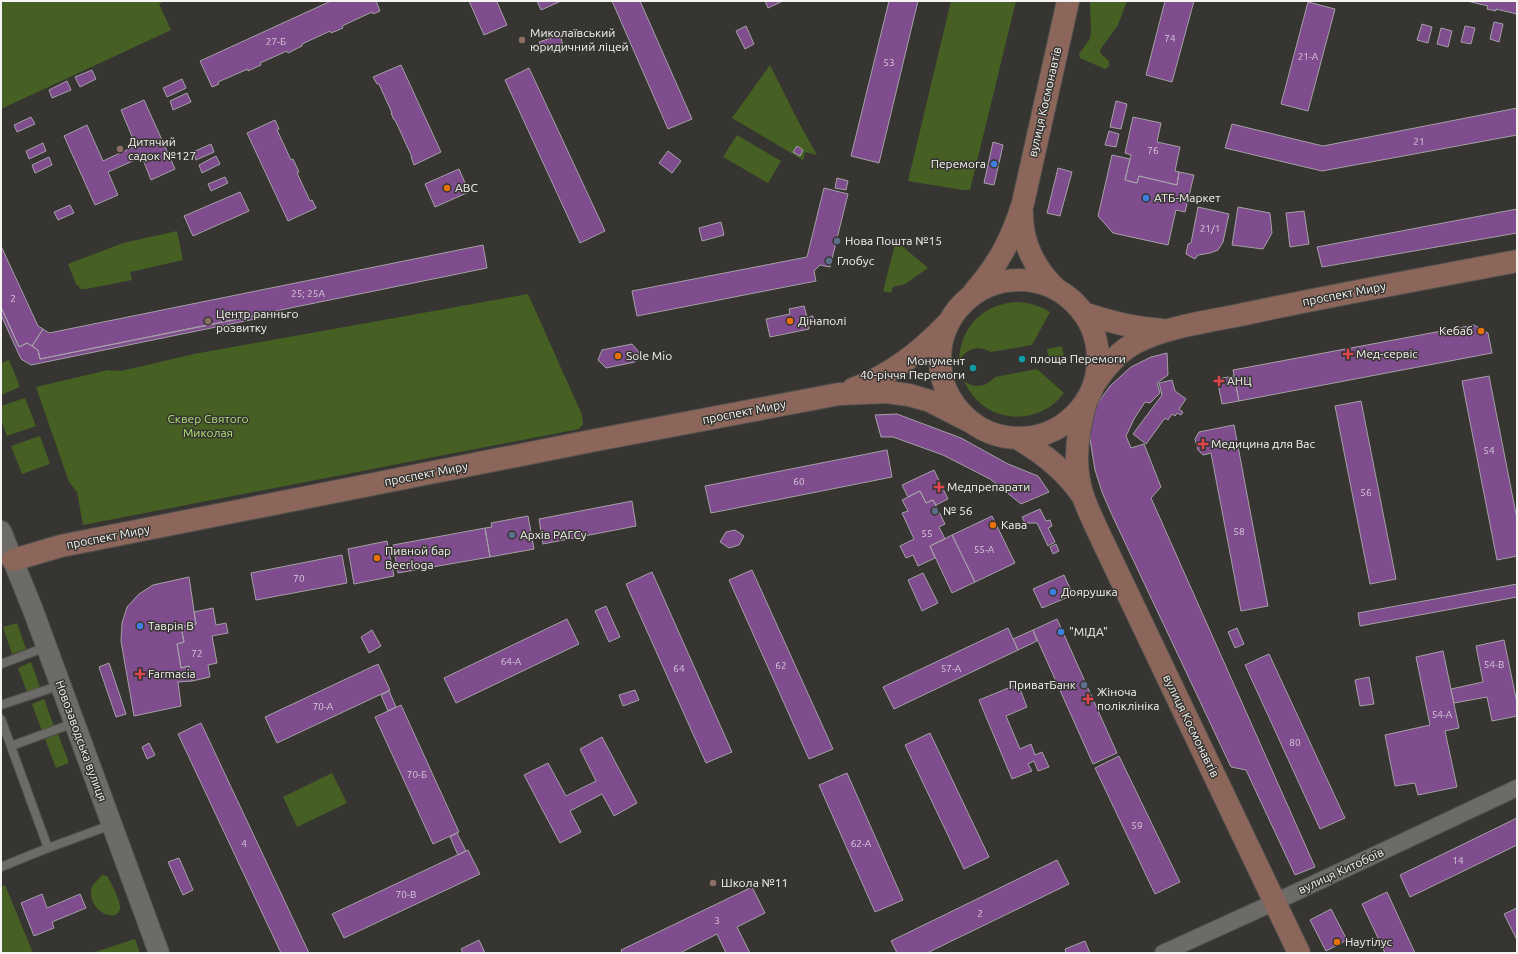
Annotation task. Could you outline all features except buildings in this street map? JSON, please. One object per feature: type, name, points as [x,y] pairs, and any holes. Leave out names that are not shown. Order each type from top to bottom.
[{"type":"main road","name":"вулиця Космонавтів","points":[[950,321],[959,308],[993,270],[1011,238],[1023,203],[1068,1]]},
{"type":"main road","name":"вулиця Космонавтів","points":[[1023,203],[1023,230],[1031,257],[1046,280],[1056,289]]},
{"type":"main road","name":"проспект Миру","points":[[1090,393],[1104,370],[1117,356],[1134,344],[1152,335],[1265,310],[1517,261]]},
{"type":"main road","points":[[969,298],[989,286],[1011,281],[1034,282],[1056,289],[1068,297],[1083,313],[1092,330],[1097,349],[1097,368],[1090,393],[1081,407],[1068,420],[1053,430],[1035,436],[1017,438]]},
{"type":"main road","name":"проспект Миру","points":[[1083,313],[1111,323],[1141,328],[1171,330]]},
{"type":"main road","points":[[950,321],[945,331],[940,352],[941,374],[951,400],[969,421]]},
{"type":"main road","name":"проспект Миру","points":[[839,394],[882,376],[907,361],[930,342],[950,321]]},
{"type":"main road","name":"проспект Миру","points":[[10,561],[61,546],[596,440],[839,394],[887,392],[909,395],[930,401],[992,433],[1017,438]]},
{"type":"main road","name":"вулиця Космонавтів","points":[[1090,393],[1081,418],[1078,438],[1077,458],[1079,477],[1084,498],[1104,544],[1299,953]]},
{"type":"main road","name":"вулиця Космонавтів","points":[[1017,438],[1051,460],[1070,479],[1084,498]]},
{"type":"street","name":"Новозаводська вулиця","points":[[1,530],[10,561],[47,647],[159,953]]},
{"type":"street","name":"вулиця Китобоїв","points":[[1163,953],[1517,788]]},
{"type":"lane","points":[[1,664],[47,647]]},
{"type":"lane","points":[[1,705],[61,685]]},
{"type":"lane","points":[[1,719],[48,848]]},
{"type":"lane","points":[[11,746],[74,723]]},
{"type":"lane","points":[[1,867],[111,825]]},
{"type":"green space","points":[[1,1],[166,1],[159,4],[171,30],[1,109]]},
{"type":"green space","points":[[951,1],[1016,1],[970,190],[908,181]]},
{"type":"green space","points":[[1090,1],[1127,1],[1118,25],[1100,50],[1101,54],[1109,61],[1109,66],[1105,69],[1080,58],[1079,54],[1090,39]]},
{"type":"green space","points":[[770,65],[817,155],[805,152],[803,160],[732,118]]},
{"type":"green space","points":[[737,135],[781,161],[768,183],[723,157]]},
{"type":"green space","points":[[177,231],[183,260],[130,272],[132,280],[86,289],[81,289],[76,284],[68,264],[123,243]]},
{"type":"green space","points":[[896,241],[928,268],[905,284],[893,287],[891,293],[883,291]]},
{"type":"green space","name":"Сквер Святого Миколая","points":[[528,294],[582,415],[583,424],[579,429],[83,525],[77,492],[69,482],[36,387],[108,370],[121,371],[194,354]]},
{"type":"green space","points":[[1015,302],[1033,304],[1050,312],[1032,345],[991,352],[978,348],[970,350],[959,360],[964,337],[975,320],[983,313],[993,308],[1003,304]]},
{"type":"green space","points":[[1062,346],[1064,357],[1049,360],[1047,349]]},
{"type":"green space","points":[[9,360],[20,387],[1,395],[1,363]]},
{"type":"green space","points":[[1037,369],[1064,393],[1049,407],[1034,414],[1022,416],[999,414],[988,409],[979,402],[964,381],[968,384],[980,386],[988,383],[995,377]]},
{"type":"green space","points":[[25,398],[36,426],[7,436],[1,420],[1,406]]},
{"type":"green space","points":[[40,436],[50,464],[22,474],[11,446]]},
{"type":"green space","points":[[17,623],[26,649],[12,654],[3,627]]},
{"type":"green space","points":[[31,662],[40,687],[27,692],[18,668]]},
{"type":"green space","points":[[44,699],[54,726],[42,731],[32,704]]},
{"type":"green space","points":[[58,734],[69,763],[56,768],[45,739]]},
{"type":"green space","points":[[332,773],[347,803],[297,827],[283,797]]},
{"type":"green space","points":[[102,875],[107,876],[119,902],[120,908],[118,913],[114,915],[103,913],[93,902],[91,895],[92,886]]},
{"type":"green space","points":[[5,885],[33,953],[1,953],[1,887]]},
{"type":"green space","points":[[135,939],[140,953],[92,953]]},
{"type":"place","name":"Миколаївський юридичний ліцей","points":[[522,40]]},
{"type":"place","name":"Дитячий садок №127","points":[[120,149]]},
{"type":"place","name":"Перемога","points":[[994,164]]},
{"type":"place","name":"ABC","points":[[447,188]]},
{"type":"place","name":"АТБ-Маркет","points":[[1146,198]]},
{"type":"place","name":"Нова Пошта №15","points":[[837,241]]},
{"type":"place","name":"Глобус","points":[[829,261]]},
{"type":"place","name":"Центр ранньго розвитку","points":[[208,321]]},
{"type":"place","name":"Дінаполі","points":[[790,321]]},
{"type":"place","name":"Кебаб","points":[[1481,331]]},
{"type":"place","name":"Мед-сервіс","points":[[1348,354]]},
{"type":"place","name":"Sole Mio","points":[[618,356]]},
{"type":"place","name":"площа Перемоги","points":[[1022,359]]},
{"type":"place","name":"Монумент 40-річчя Перемоги","points":[[973,368]]},
{"type":"place","name":"АНЦ","points":[[1219,381]]},
{"type":"place","name":"Медицина для Вас","points":[[1203,444]]},
{"type":"place","name":"Медпрепарати","points":[[939,487]]},
{"type":"place","name":"№ 56","points":[[935,511]]},
{"type":"place","name":"Кава","points":[[993,525]]},
{"type":"place","name":"Архів РАГСу","points":[[512,535]]},
{"type":"place","name":"Пивной бар Beerloga","points":[[377,558]]},
{"type":"place","name":"Доярушка","points":[[1053,592]]},
{"type":"place","name":"Таврія В","points":[[140,626]]},
{"type":"place","name":"\"МІДА\"","points":[[1061,632]]},
{"type":"place","name":"Farmacia","points":[[140,674]]},
{"type":"place","name":"ПриватБанк","points":[[1084,685]]},
{"type":"place","name":"Жіноча поліклініка","points":[[1088,699]]},
{"type":"place","name":"Школа №11","points":[[713,883]]},
{"type":"place","name":"Наутілус","points":[[1337,942]]}]
